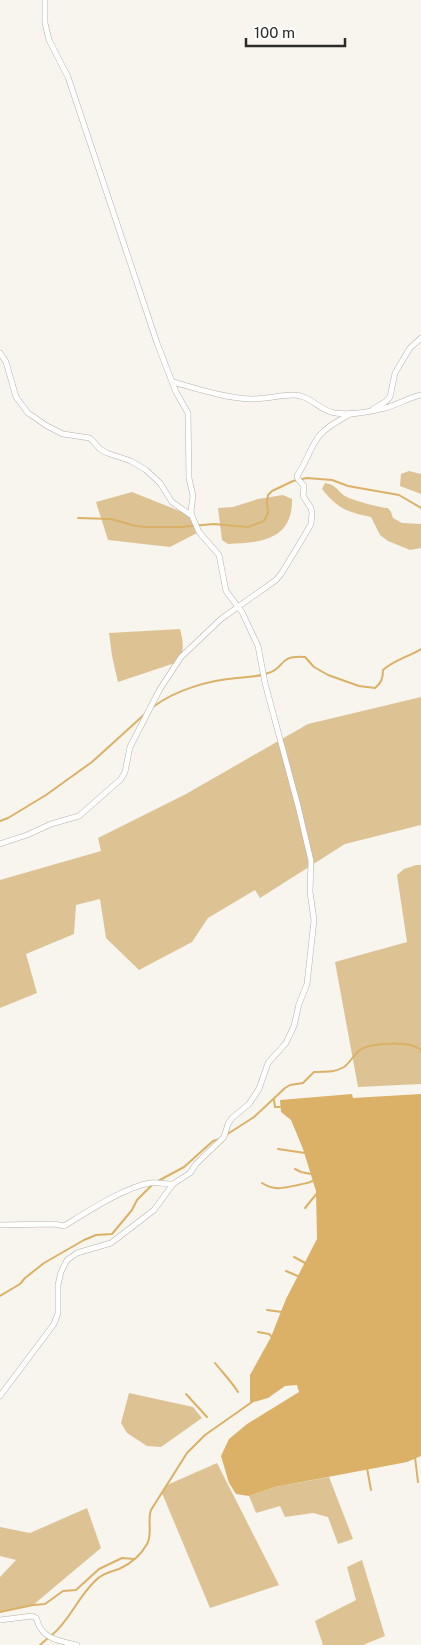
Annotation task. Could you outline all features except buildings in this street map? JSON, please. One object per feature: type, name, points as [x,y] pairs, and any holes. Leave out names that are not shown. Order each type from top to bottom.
[{"type":"street","points":[[0,1396],[54,1324],[58,1313],[58,1285],[61,1272],[67,1260],[77,1253],[111,1242],[154,1210],[173,1184],[190,1173],[196,1164],[224,1138],[232,1118],[249,1104],[259,1089],[268,1063],[286,1042],[294,1026],[299,1004],[307,984],[314,920],[310,892],[311,861],[265,683],[258,646],[251,628],[226,592],[219,555],[199,532],[192,516],[193,496],[188,478],[188,412],[172,382],[157,343],[68,78],[49,40],[45,0]]},
{"type":"street","points":[[370,410],[390,397],[395,373],[410,348],[421,338]]},
{"type":"street","points":[[0,353],[6,362],[16,397],[28,413],[63,434],[90,438],[100,449],[107,453],[131,461],[146,470],[160,483],[172,502],[192,516]]},
{"type":"street","points":[[172,382],[208,392],[250,399],[293,395],[303,396],[328,411],[352,413],[386,408],[421,395]]},
{"type":"street","points":[[0,844],[51,824],[79,816],[121,779],[125,772],[130,748],[160,689],[181,657],[221,619],[281,574],[311,524],[311,508],[303,496],[304,486],[298,479],[298,476],[320,434],[332,424],[352,413]]},
{"type":"street","points":[[0,1225],[54,1224],[64,1226],[112,1198],[145,1184],[153,1182],[173,1184]]},
{"type":"street","points":[[0,1620],[32,1616],[36,1618],[40,1628],[45,1633],[58,1641],[77,1645]]},
{"type":"shaded area","points":[[409,471],[421,474],[421,494],[400,486],[401,474]]},
{"type":"shaded area","points":[[325,483],[334,486],[348,498],[388,508],[393,518],[402,523],[421,524],[421,548],[410,550],[388,541],[380,535],[371,517],[344,509],[333,501],[322,489]]},
{"type":"shaded area","points":[[132,492],[192,516],[197,533],[170,547],[108,540],[96,502]]},
{"type":"shaded area","points":[[283,495],[292,499],[291,513],[281,531],[263,540],[252,542],[228,544],[222,540],[218,508],[233,507],[258,499]]},
{"type":"shaded area","points":[[180,629],[183,642],[178,662],[118,682],[109,633]]},
{"type":"shaded area","points":[[421,697],[421,825],[345,844],[260,898],[255,890],[208,918],[192,942],[139,970],[106,938],[100,899],[76,905],[74,934],[26,954],[37,993],[0,1008],[0,880],[101,851],[98,838],[186,794],[308,724]]},
{"type":"shaded area","points":[[421,865],[421,1084],[358,1087],[335,962],[407,942],[397,875],[404,869]]},
{"type":"shaded area","points":[[352,1094],[353,1098],[421,1094],[421,1456],[407,1462],[275,1487],[249,1496],[236,1494],[229,1483],[221,1456],[229,1439],[247,1424],[299,1392],[297,1385],[285,1386],[268,1398],[250,1403],[250,1375],[271,1337],[286,1299],[317,1239],[316,1191],[303,1149],[291,1120],[281,1112],[280,1100]]},
{"type":"shaded area","points":[[129,1393],[193,1407],[202,1418],[161,1447],[147,1446],[127,1433],[121,1423]]},
{"type":"shaded area","points":[[217,1463],[279,1585],[210,1608],[162,1493],[167,1485]]},
{"type":"shaded area","points":[[329,1477],[353,1539],[338,1544],[328,1517],[313,1513],[285,1517],[280,1506],[256,1513],[249,1496],[275,1487]]},
{"type":"shaded area","points":[[87,1508],[101,1548],[33,1605],[0,1612],[0,1577],[16,1560],[0,1556],[0,1527],[30,1533]]},
{"type":"shaded area","points":[[362,1560],[385,1636],[363,1645],[323,1645],[315,1621],[356,1600],[347,1567]]},
{"type":"waterway","points":[[78,518],[111,519],[147,527],[214,524],[248,527],[264,521],[268,513],[268,495],[272,491],[293,481],[307,478],[332,480],[348,486],[399,495],[421,508]]},
{"type":"waterway","points":[[153,707],[182,691],[204,684],[227,679],[253,677],[274,671],[286,660],[296,657],[305,657],[314,667],[328,675],[359,686],[375,688],[383,676],[383,670],[421,649]]},
{"type":"waterway","points":[[0,821],[46,795],[92,762],[146,713]]},
{"type":"waterway","points":[[226,1135],[254,1117],[285,1088],[290,1085],[303,1083],[314,1072],[340,1069],[365,1047],[381,1044],[400,1044],[409,1045],[421,1050]]},
{"type":"waterway","points":[[274,1100],[275,1107],[280,1107]]},
{"type":"waterway","points":[[158,1181],[184,1167],[213,1141],[220,1139]]},
{"type":"waterway","points":[[278,1149],[305,1153]]},
{"type":"waterway","points":[[295,1169],[311,1174]]},
{"type":"waterway","points":[[262,1183],[266,1186],[279,1188],[308,1183],[314,1180]]},
{"type":"waterway","points":[[0,1296],[20,1284],[44,1263],[84,1240],[96,1235],[112,1234],[132,1210],[137,1200],[152,1185]]},
{"type":"waterway","points":[[305,1208],[318,1192]]},
{"type":"waterway","points":[[294,1257],[307,1264]]},
{"type":"waterway","points":[[286,1271],[300,1277]]},
{"type":"waterway","points":[[267,1310],[282,1312]]},
{"type":"waterway","points":[[258,1332],[269,1334],[272,1337]]},
{"type":"waterway","points":[[215,1363],[238,1392]]},
{"type":"waterway","points":[[186,1394],[207,1417]]},
{"type":"waterway","points":[[52,1635],[97,1579],[127,1565],[145,1548],[150,1536],[151,1510],[187,1453],[205,1435],[252,1402]]},
{"type":"waterway","points":[[415,1457],[418,1482]]},
{"type":"waterway","points":[[367,1468],[371,1490]]},
{"type":"waterway","points":[[0,1612],[45,1604],[63,1591],[76,1590],[99,1569],[122,1558],[134,1559]]},
{"type":"waterway","points":[[40,1645],[48,1638]]}]
